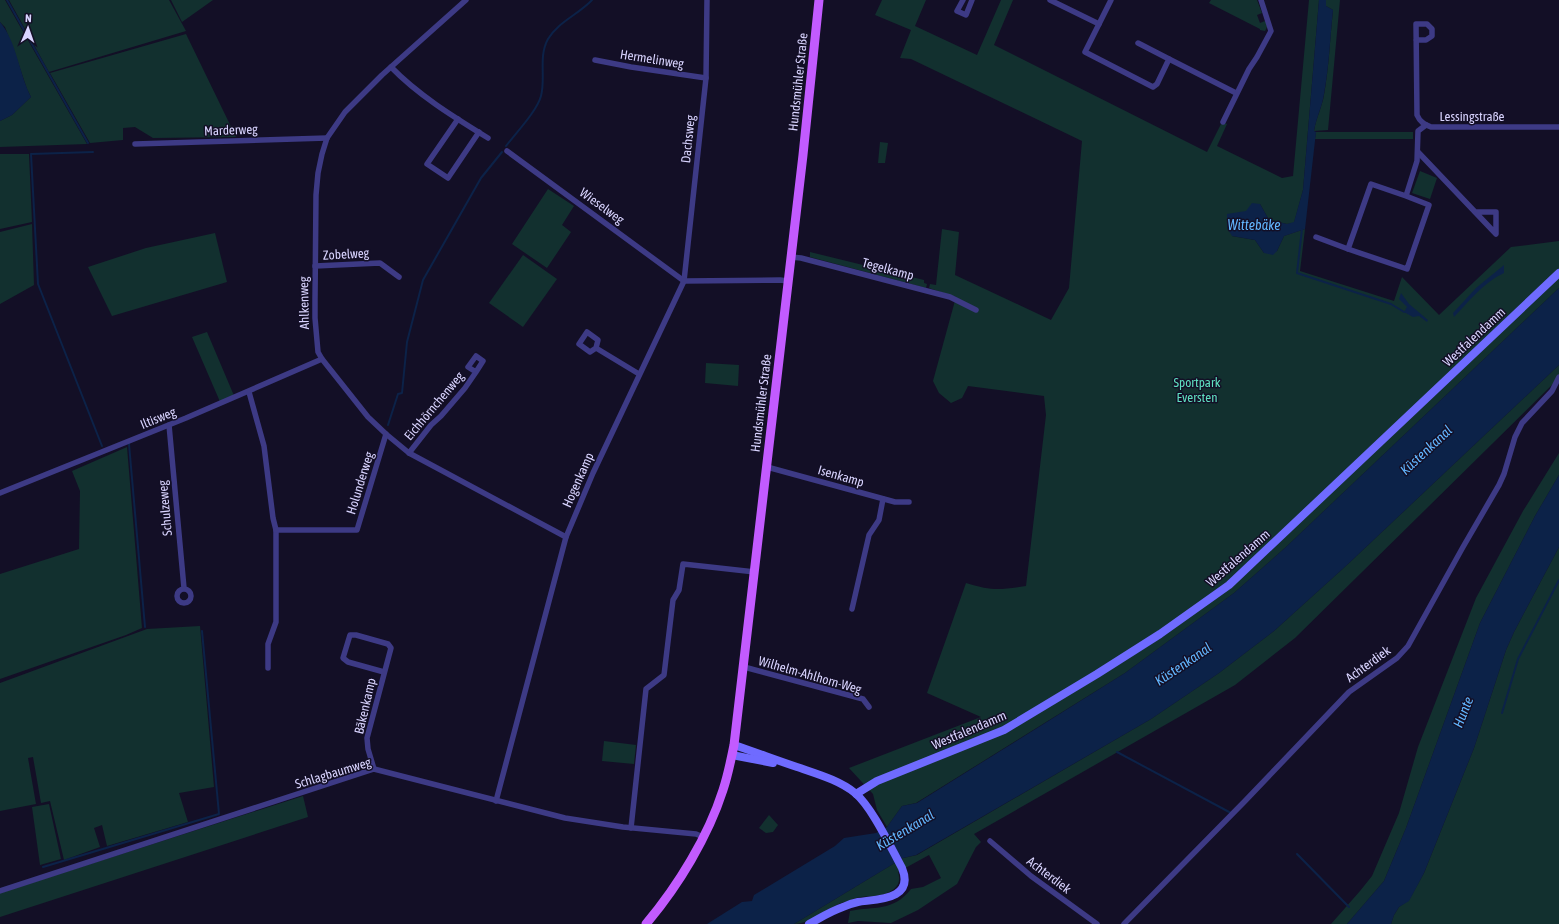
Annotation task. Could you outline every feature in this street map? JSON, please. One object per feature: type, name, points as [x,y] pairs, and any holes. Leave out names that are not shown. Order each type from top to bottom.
[{"type":"main road","name":"Hundsmühler Straße","points":[[646,924],[666,899],[703,837],[717,808],[724,788],[734,745],[810,92],[818,0]]},
{"type":"street","name":"Ahlkenweg","points":[[466,0],[391,67],[345,112],[327,138],[318,173],[316,194],[315,318],[318,352],[368,416],[386,434],[409,453],[566,537]]},
{"type":"street","name":"Dachsweg","points":[[684,280],[706,78],[707,0]]},
{"type":"street","points":[[963,0],[957,11],[966,15],[972,0]]},
{"type":"street","points":[[1050,0],[1099,24]]},
{"type":"street","points":[[1111,0],[1085,52],[1146,84],[1153,86],[1157,84],[1169,59]]},
{"type":"street","points":[[1223,122],[1236,93],[1271,31],[1261,0]]},
{"type":"street","name":"Lessingstraße","points":[[1416,40],[1416,115],[1419,121],[1426,125],[1445,127],[1559,127]]},
{"type":"street","points":[[1138,42],[1236,93]]},
{"type":"street","name":"Hermelinweg","points":[[596,60],[631,68],[706,78]]},
{"type":"street","points":[[391,67],[404,81],[488,138]]},
{"type":"street","points":[[458,118],[427,164],[448,178],[479,132]]},
{"type":"street","points":[[1406,196],[1417,161],[1418,131],[1426,125]]},
{"type":"street","name":"Marderweg","points":[[136,144],[327,138]]},
{"type":"street","name":"Wieselweg","points":[[506,151],[684,280]]},
{"type":"street","points":[[1418,152],[1485,223],[1496,234],[1496,212],[1475,212]]},
{"type":"street","points":[[1316,237],[1348,249],[1407,269],[1429,205],[1371,184],[1348,249]]},
{"type":"street","name":"Tegelkamp","points":[[791,257],[808,260],[950,297],[976,310]]},
{"type":"street","name":"Zobelweg","points":[[315,266],[380,263],[399,277]]},
{"type":"street","name":"Westfalendamm","points":[[856,794],[877,781],[1004,730],[1160,634],[1230,584],[1559,274]]},
{"type":"street","points":[[684,280],[788,281]]},
{"type":"street","name":"Hogenkamp","points":[[496,801],[566,537],[594,470],[684,280]]},
{"type":"street","points":[[596,348],[639,374]]},
{"type":"street","name":"Iltisweg","points":[[0,493],[249,392],[322,359]]},
{"type":"street","name":"Eichhörnchenweg","points":[[409,453],[431,425],[441,416],[465,388],[476,372]]},
{"type":"street","name":"Achterdiek","points":[[1124,924],[1245,801],[1349,692],[1397,658],[1408,646],[1499,485],[1504,474],[1515,437],[1522,423],[1552,391],[1559,377]]},
{"type":"street","points":[[249,392],[264,446],[273,518],[276,530],[276,622],[268,644],[268,668]]},
{"type":"street","name":"Schulzeweg","points":[[169,425],[184,588]]},
{"type":"street","name":"Holunderweg","points":[[276,530],[357,530],[386,434]]},
{"type":"street","name":"Isenkamp","points":[[767,467],[895,502],[909,502]]},
{"type":"street","points":[[852,608],[869,535],[879,520],[883,499]]},
{"type":"street","points":[[631,828],[646,690],[664,675],[673,600],[679,590],[683,564],[754,572]]},
{"type":"street","name":"Bäkenkamp","points":[[374,769],[368,749],[367,738],[391,648],[388,644],[356,635],[350,636],[343,658],[348,662],[384,672]]},
{"type":"street","name":"Wilhelm-Ahlhorn-Weg","points":[[744,667],[862,699],[869,707]]},
{"type":"street","points":[[734,745],[828,778],[843,785],[856,794],[864,803],[877,824],[905,874],[905,881],[900,890],[895,894],[879,900],[857,902],[840,907],[809,924]]},
{"type":"street","points":[[732,755],[795,766]]},
{"type":"street","name":"Schlagbaumweg","points":[[0,891],[374,769],[565,818],[631,828],[696,834],[703,837]]},
{"type":"street","name":"Achterdiek","points":[[990,841],[1030,876],[1097,924]]},
{"type":"green space","points":[[0,0],[5,0],[87,144],[0,147],[0,121],[12,115],[31,97],[5,27],[0,22]]},
{"type":"green space","points":[[9,0],[169,0],[186,31],[49,72]]},
{"type":"green space","points":[[171,0],[213,0],[182,22]]},
{"type":"green space","name":"Sportpark Eversten","points":[[882,0],[926,0],[915,26],[977,55],[1001,0],[1013,0],[994,45],[1207,152],[1222,122],[1227,124],[1217,146],[1282,178],[1293,176],[1309,0],[1319,0],[1303,190],[1294,223],[1287,224],[1269,220],[1260,204],[1232,236],[1255,240],[1264,253],[1277,251],[1284,236],[1305,229],[1300,271],[1394,301],[1402,277],[1439,315],[1511,247],[1559,241],[1559,288],[1286,547],[1234,593],[1125,673],[916,803],[902,806],[887,827],[877,810],[873,794],[849,768],[981,717],[927,693],[966,583],[996,589],[1026,586],[1046,415],[1044,396],[968,386],[962,398],[951,403],[939,393],[933,381],[956,297],[929,288],[930,284],[936,285],[942,229],[959,232],[955,275],[1051,320],[1069,288],[1082,141],[911,59],[900,58],[911,30],[875,15]]},
{"type":"green space","points":[[1211,0],[1257,0],[1262,13],[1257,15],[1260,23],[1265,21],[1268,25],[1265,31],[1260,30],[1209,3]]},
{"type":"green space","points":[[1326,0],[1340,0],[1328,130],[1314,131],[1324,95],[1333,10],[1326,6]]},
{"type":"green space","points":[[186,34],[236,137],[153,138],[135,127],[123,128],[123,140],[90,143],[50,73]]},
{"type":"green space","points":[[1316,132],[1413,132],[1413,139],[1315,139]]},
{"type":"green space","points":[[880,142],[888,143],[885,163],[878,163]]},
{"type":"green space","points":[[0,154],[29,154],[32,222],[0,229]]},
{"type":"green space","points":[[1420,171],[1437,178],[1430,199],[1412,193]]},
{"type":"green space","points":[[548,189],[574,206],[562,225],[571,232],[547,268],[512,244]]},
{"type":"green space","points":[[32,224],[34,285],[0,304],[0,232]]},
{"type":"green space","points":[[215,233],[227,282],[112,316],[88,267],[146,248]]},
{"type":"green space","points":[[810,252],[924,280],[924,283],[927,284],[926,288],[810,257]]},
{"type":"green space","points":[[523,255],[557,279],[523,327],[489,303]]},
{"type":"green space","points":[[207,332],[235,398],[221,404],[192,337]]},
{"type":"green space","points":[[706,363],[739,365],[738,386],[705,383]]},
{"type":"green space","points":[[1559,365],[1559,377],[1556,381],[1295,638],[1235,685],[974,834],[981,842],[976,847],[957,884],[918,910],[891,923],[858,921],[848,923],[850,911],[890,905],[904,896],[911,889],[923,887],[941,878],[929,855],[898,872],[898,883],[890,892],[881,895],[856,898],[841,903],[806,922],[794,924],[903,858],[917,855],[1151,719],[1219,673],[1274,631],[1348,564]]},
{"type":"green space","points":[[127,447],[142,628],[0,679],[0,574],[79,549],[80,491],[72,471]]},
{"type":"green space","points":[[1559,453],[1559,475],[1535,516],[1480,623],[1406,828],[1384,881],[1347,924],[1331,924],[1372,876],[1399,813],[1418,747],[1476,598],[1523,511]]},
{"type":"green space","points":[[1559,547],[1559,924],[1391,924],[1399,907],[1409,900],[1424,873],[1474,748],[1506,650]]},
{"type":"green space","points":[[200,626],[214,787],[179,793],[188,822],[107,846],[102,825],[94,828],[100,847],[64,860],[50,801],[41,803],[33,757],[28,758],[36,804],[0,811],[0,683],[147,629]]},
{"type":"green space","points":[[604,741],[636,745],[634,764],[602,761]]},
{"type":"green space","points":[[303,796],[308,817],[0,917],[0,893]]},
{"type":"green space","points":[[49,804],[61,859],[40,865],[32,807]]},
{"type":"green space","points":[[769,815],[778,825],[773,832],[766,833],[759,828]]},
{"type":"water","name":"Wittebäke","points":[[1319,0],[1326,0],[1326,6],[1333,10],[1326,84],[1314,131],[1316,132],[1305,229],[1284,236],[1277,251],[1273,255],[1264,253],[1255,240],[1232,236],[1227,228],[1227,214],[1246,211],[1252,203],[1260,204],[1269,220],[1287,224],[1294,222],[1303,190]]},
{"type":"water","points":[[0,22],[6,30],[14,48],[23,78],[31,97],[12,115],[0,121]]},
{"type":"water","points":[[1504,265],[1504,273],[1483,287],[1454,317],[1453,313],[1476,288]]},
{"type":"water","name":"Küstenkanal","points":[[1559,288],[1559,365],[1348,564],[1274,631],[1219,673],[1151,719],[916,855],[903,858],[794,924],[707,924],[742,902],[752,901],[754,895],[835,846],[844,838],[876,833],[887,827],[902,806],[917,803],[1125,673],[1234,593],[1286,547]]},
{"type":"water","points":[[1401,293],[1409,304],[1428,320],[1427,322],[1419,316],[1413,317],[1404,312],[1407,307],[1399,299]]},
{"type":"water","name":"Hunte","points":[[1559,475],[1559,547],[1506,650],[1474,748],[1424,873],[1409,901],[1399,907],[1391,924],[1347,924],[1384,881],[1406,828],[1480,623],[1535,516]]},
{"type":"waterway","points":[[7,0],[88,143]]},
{"type":"waterway","points":[[506,146],[531,115],[539,102],[543,82],[543,53],[548,39],[557,28],[592,0]]},
{"type":"waterway","points":[[93,152],[31,154],[38,284],[102,446]]},
{"type":"waterway","points":[[388,425],[398,394],[402,393],[407,342],[423,280],[481,178],[502,152]]},
{"type":"waterway","points":[[1302,229],[1297,273],[1391,304],[1404,312]]},
{"type":"waterway","points":[[129,444],[145,627]]},
{"type":"waterway","points":[[1502,713],[1518,659],[1559,580]]},
{"type":"waterway","points":[[43,867],[219,814],[202,631]]},
{"type":"waterway","points":[[1117,752],[1231,813]]},
{"type":"waterway","points":[[1297,854],[1349,907]]}]
